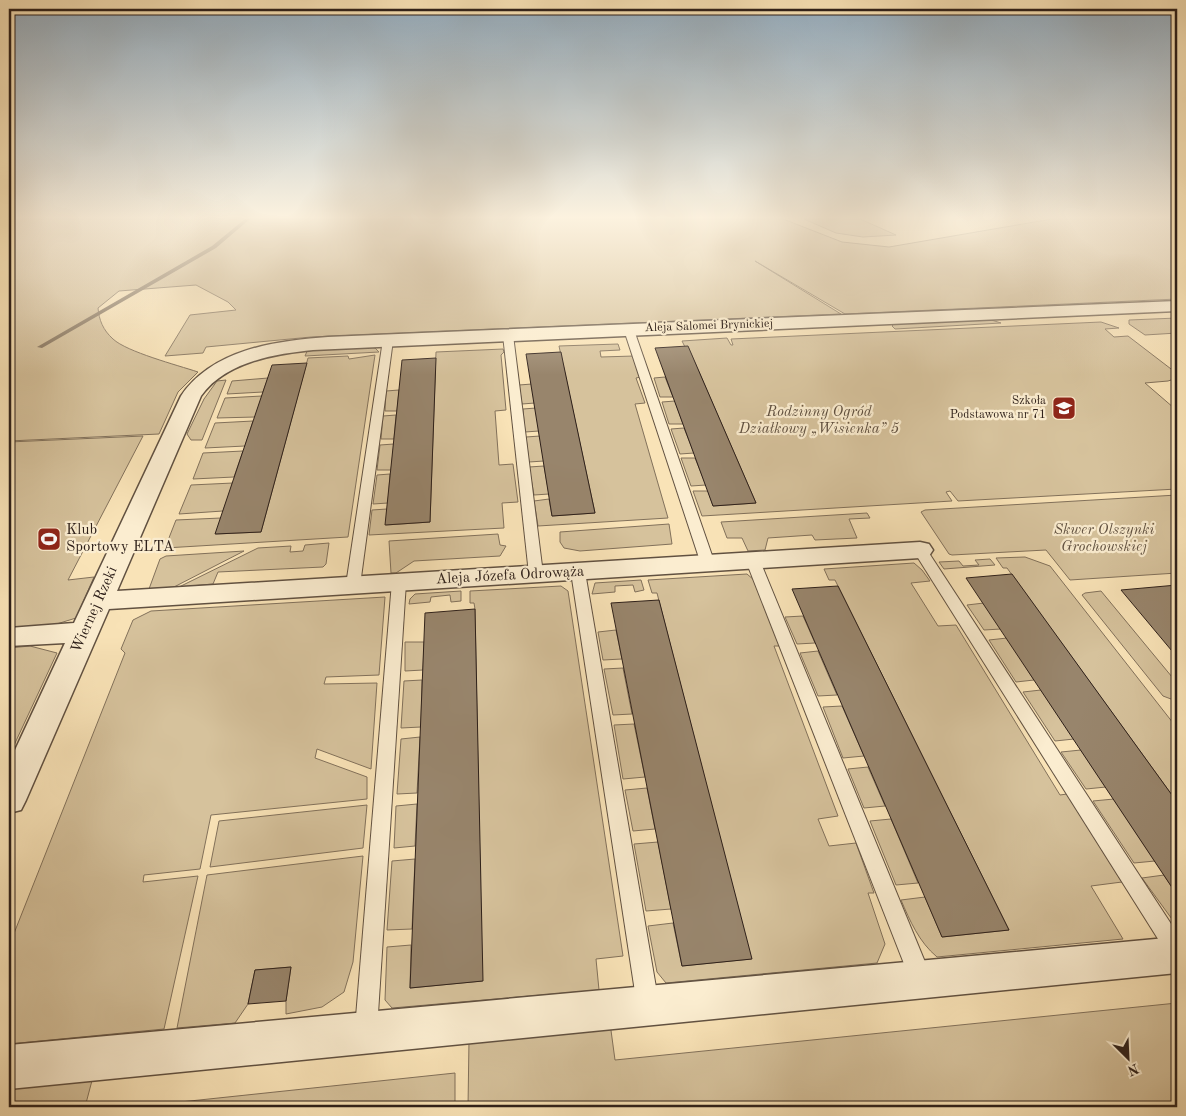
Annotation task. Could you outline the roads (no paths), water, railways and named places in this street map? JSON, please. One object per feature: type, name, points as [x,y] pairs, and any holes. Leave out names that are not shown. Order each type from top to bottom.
[{"type":"street","name":"Aleja Salomei Brynickiej","points":[[242,360],[275,350],[303,345],[388,340],[1177,306]]},
{"type":"street","name":"Wiernej Rzeki","points":[[9,800],[191,396],[209,376],[242,360]]},
{"type":"street","name":"Aleja Józefa Odrowąża","points":[[99,601],[920,550]]},
{"type":"street","points":[[9,637],[85,632]]},
{"type":"street","points":[[9,1067],[1177,955]]},
{"type":"lane","points":[[630,330],[708,564]]},
{"type":"lane","points":[[508,335],[536,574]]},
{"type":"lane","points":[[353,585],[388,340]]},
{"type":"lane","points":[[920,550],[1177,951]]},
{"type":"lane","points":[[753,561],[922,979]]},
{"type":"lane","points":[[578,572],[648,1006]]},
{"type":"lane","points":[[365,1033],[400,582]]},
{"type":"waterway","points":[[40,347],[172,271]]},
{"type":"place","name":"Szkoła Podstawowa nr 71","points":[[1064,408]]},
{"type":"place","name":"Klub Sportowy ELTA","points":[[49,539]]},
{"type":"park label","name":"Rodzinny Ogród Działkowy „Wisienka” 5","points":[[819,420]]},
{"type":"park label","name":"Skwer Olszynki Grochowskiej","points":[[1104,538]]}]
